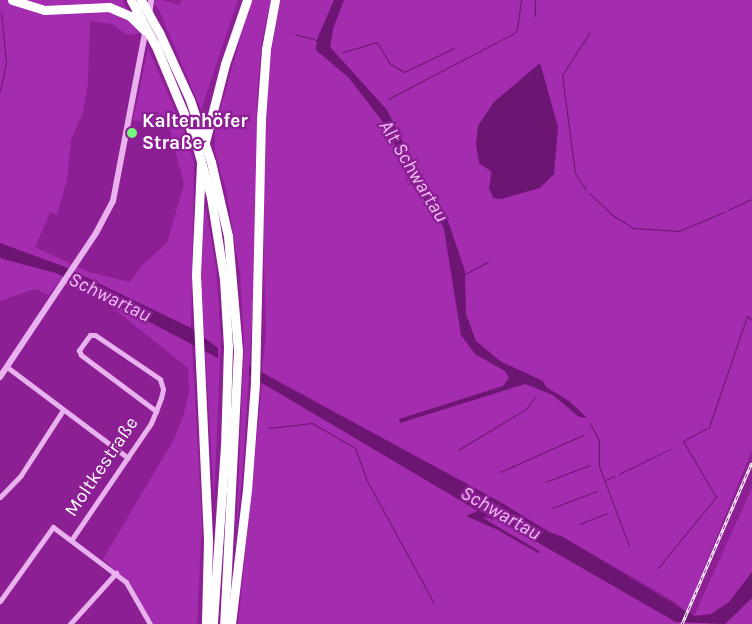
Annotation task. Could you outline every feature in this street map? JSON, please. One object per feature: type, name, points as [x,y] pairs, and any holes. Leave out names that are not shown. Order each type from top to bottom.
[{"type":"highway","points":[[12,0],[44,10],[109,7],[133,12]]},
{"type":"highway","points":[[18,0],[59,8],[84,0]]},
{"type":"highway","points":[[131,0],[133,12],[155,44],[182,106],[211,197],[224,279],[228,347],[213,624]]},
{"type":"highway","points":[[141,0],[159,32],[190,100],[211,162],[229,245],[238,351],[224,624]]},
{"type":"highway","points":[[206,624],[208,541],[196,266],[202,156],[225,64],[246,0]]},
{"type":"highway","points":[[231,624],[247,490],[255,384],[260,120],[266,50],[275,0]]},
{"type":"street","points":[[0,377],[107,214],[118,187],[151,0]]},
{"type":"street","name":"Moltkestraße","points":[[72,539],[128,458],[156,411],[163,389],[160,379],[95,335],[90,335],[79,350],[81,355],[156,411]]},
{"type":"street","points":[[7,367],[128,458]]},
{"type":"street","points":[[0,497],[21,475],[63,410]]},
{"type":"street","points":[[0,601],[54,527],[116,573],[130,587],[150,624]]},
{"type":"street","points":[[70,624],[116,573]]},
{"type":"shaded area","points":[[0,0],[123,0],[132,24],[141,33],[127,35],[112,24],[90,21],[88,84],[83,112],[71,140],[67,180],[57,215],[50,212],[35,247],[89,272],[130,282],[141,266],[167,243],[184,184],[169,126],[133,120],[148,48],[184,131],[194,163],[191,328],[186,326],[192,345],[202,521],[197,624],[152,624],[131,584],[103,559],[173,441],[183,417],[189,392],[188,368],[108,304],[59,282],[48,295],[35,289],[0,301]]},
{"type":"shaded area","points":[[162,0],[180,5],[181,0],[238,0],[201,110],[159,10],[152,1]]},
{"type":"shaded area","points":[[251,0],[271,0],[262,40],[257,98],[255,274],[243,468],[236,535],[244,344],[240,275],[227,195],[215,151],[215,128]]},
{"type":"shaded area","points":[[280,0],[752,0],[752,450],[686,612],[672,600],[563,537],[549,532],[502,503],[262,372],[266,334],[263,227],[267,78]],"holes":[[[536,67],[544,75],[493,198],[490,188],[494,102],[517,86]]]},
{"type":"shaded area","points":[[206,208],[216,268],[221,339],[214,500],[205,351],[218,358],[218,348],[204,338],[199,274],[199,227]]},
{"type":"shaded area","points":[[262,383],[432,481],[478,511],[476,515],[468,513],[538,553],[540,551],[481,517],[497,519],[676,622],[694,616],[752,488],[752,624],[238,624]]},
{"type":"water","points":[[334,0],[344,0],[333,29],[330,47],[387,110],[426,189],[446,215],[465,271],[466,314],[476,341],[500,361],[543,381],[546,387],[569,401],[587,418],[579,417],[553,395],[525,384],[400,423],[399,419],[503,386],[509,378],[505,371],[475,354],[461,335],[444,229],[439,218],[414,187],[386,126],[349,78],[316,50],[317,39]]},
{"type":"water","points":[[540,63],[558,127],[554,174],[540,188],[501,199],[493,198],[489,188],[492,172],[479,163],[476,144],[478,126],[494,102]]},
{"type":"water","name":"Schwartau","points":[[0,243],[65,267],[191,328],[218,348],[218,358],[56,273],[3,259],[0,257]]},
{"type":"water","name":"Schwartau","points":[[249,366],[502,503],[549,532],[563,537],[694,616],[711,614],[729,602],[752,572],[752,598],[725,624],[676,622],[497,519],[481,517],[540,552],[538,553],[498,530],[466,516],[478,511],[249,375]]},
{"type":"waterway","points":[[388,99],[514,33],[517,29],[521,0]]},
{"type":"waterway","points":[[535,0],[535,16]]},
{"type":"waterway","name":"Alt Schwartau","points":[[0,91],[6,63],[1,12]]},
{"type":"waterway","points":[[586,190],[575,173],[562,75],[590,32]]},
{"type":"waterway","points":[[295,34],[316,40]]},
{"type":"waterway","points":[[343,52],[377,42],[389,63],[404,72],[454,48]]},
{"type":"waterway","points":[[589,193],[614,216],[633,228],[679,231],[724,212]]},
{"type":"waterway","points":[[728,210],[752,199]]},
{"type":"waterway","points":[[465,274],[488,262]]},
{"type":"waterway","points":[[658,568],[716,497],[683,441],[709,427],[747,316],[752,320]]},
{"type":"waterway","points":[[458,450],[526,409],[535,397]]},
{"type":"waterway","points":[[269,428],[312,423],[355,448],[366,479],[434,603]]},
{"type":"waterway","name":"Alt Schwartau","points":[[590,423],[599,441],[599,466],[629,546]]},
{"type":"waterway","points":[[500,472],[583,435]]},
{"type":"waterway","points":[[619,474],[670,449]]},
{"type":"waterway","points":[[545,482],[590,465]]},
{"type":"waterway","points":[[605,480],[614,476]]},
{"type":"waterway","points":[[552,508],[597,491]]},
{"type":"waterway","points":[[579,524],[607,513]]},
{"type":"railway","points":[[682,624],[752,462]]},
{"type":"place","name":"Kaltenhöfer Straße","points":[[132,133]]}]
